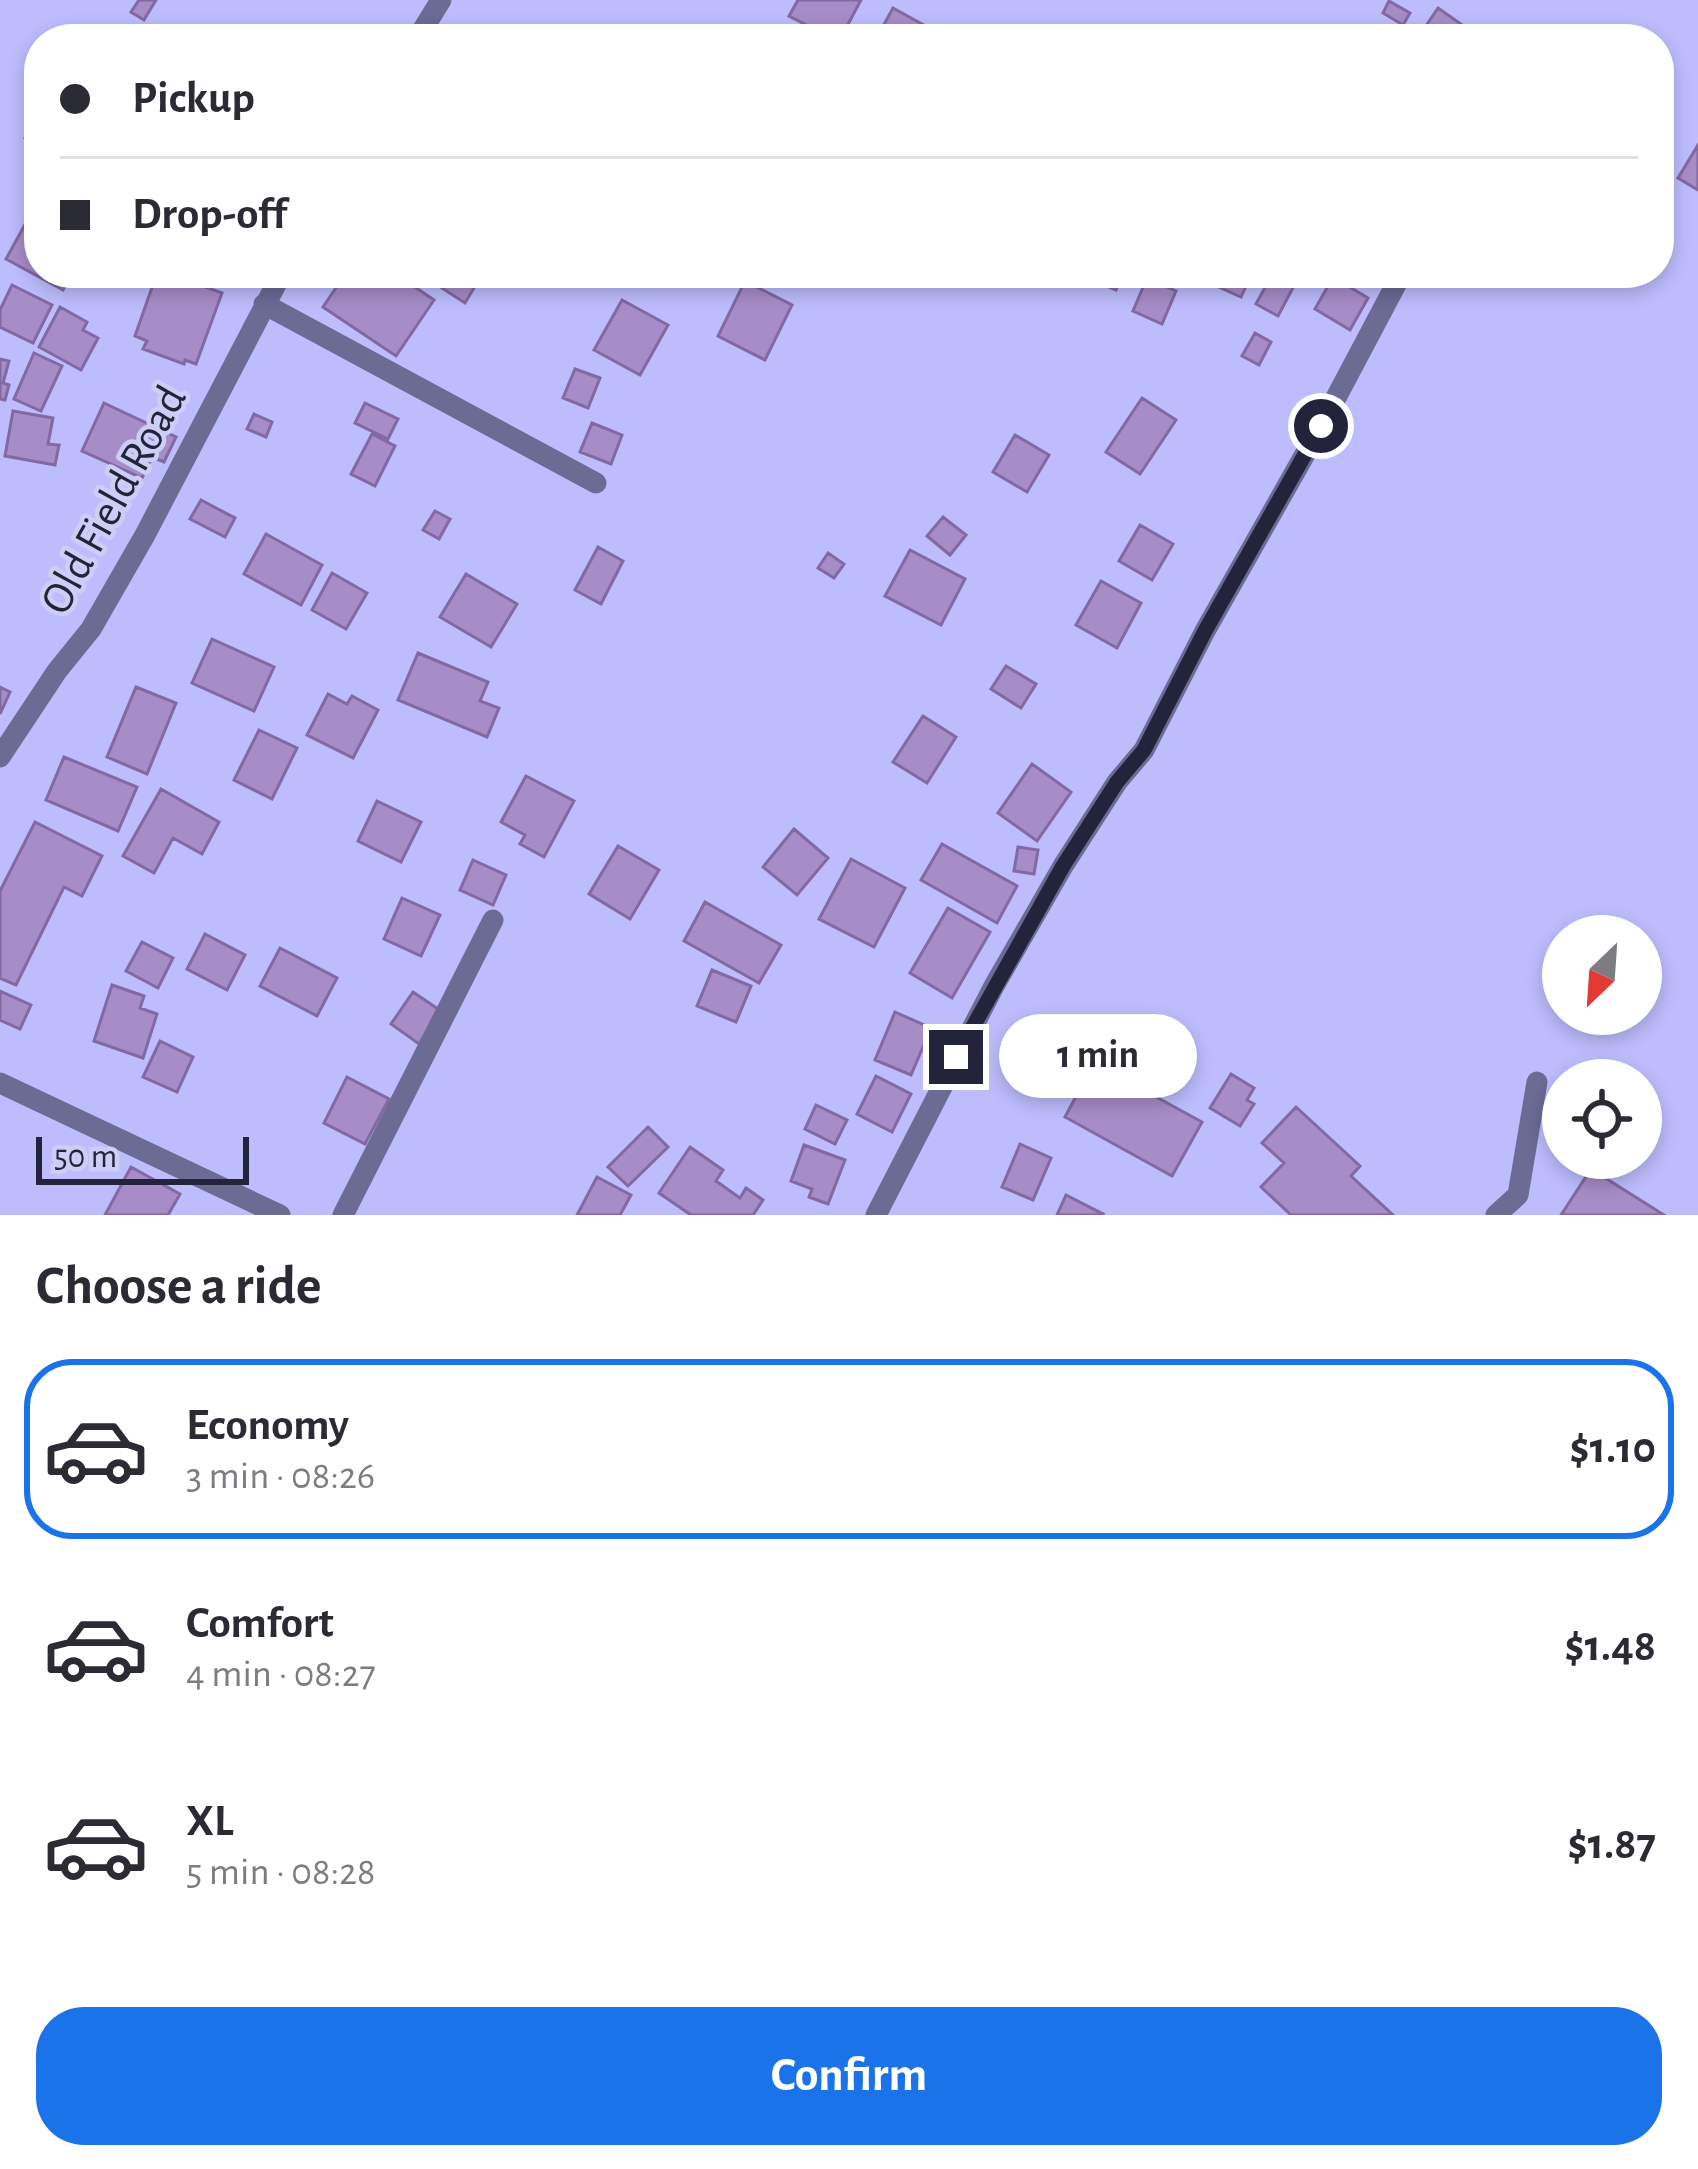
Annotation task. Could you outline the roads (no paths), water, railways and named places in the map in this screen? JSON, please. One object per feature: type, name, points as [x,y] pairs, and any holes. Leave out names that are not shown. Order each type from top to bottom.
[{"type":"street","name":"Old Field Road","points":[[0,758],[91,629],[273,288]]},
{"type":"street","points":[[876,1215],[994,986],[1063,866],[1117,782],[1144,750],[1394,288]]},
{"type":"street","points":[[264,304],[596,483]]},
{"type":"street","points":[[343,1215],[493,920]]},
{"type":"street","points":[[1496,1215],[1518,1195],[1537,1082]]},
{"type":"street","points":[[0,1083],[280,1215]]}]
